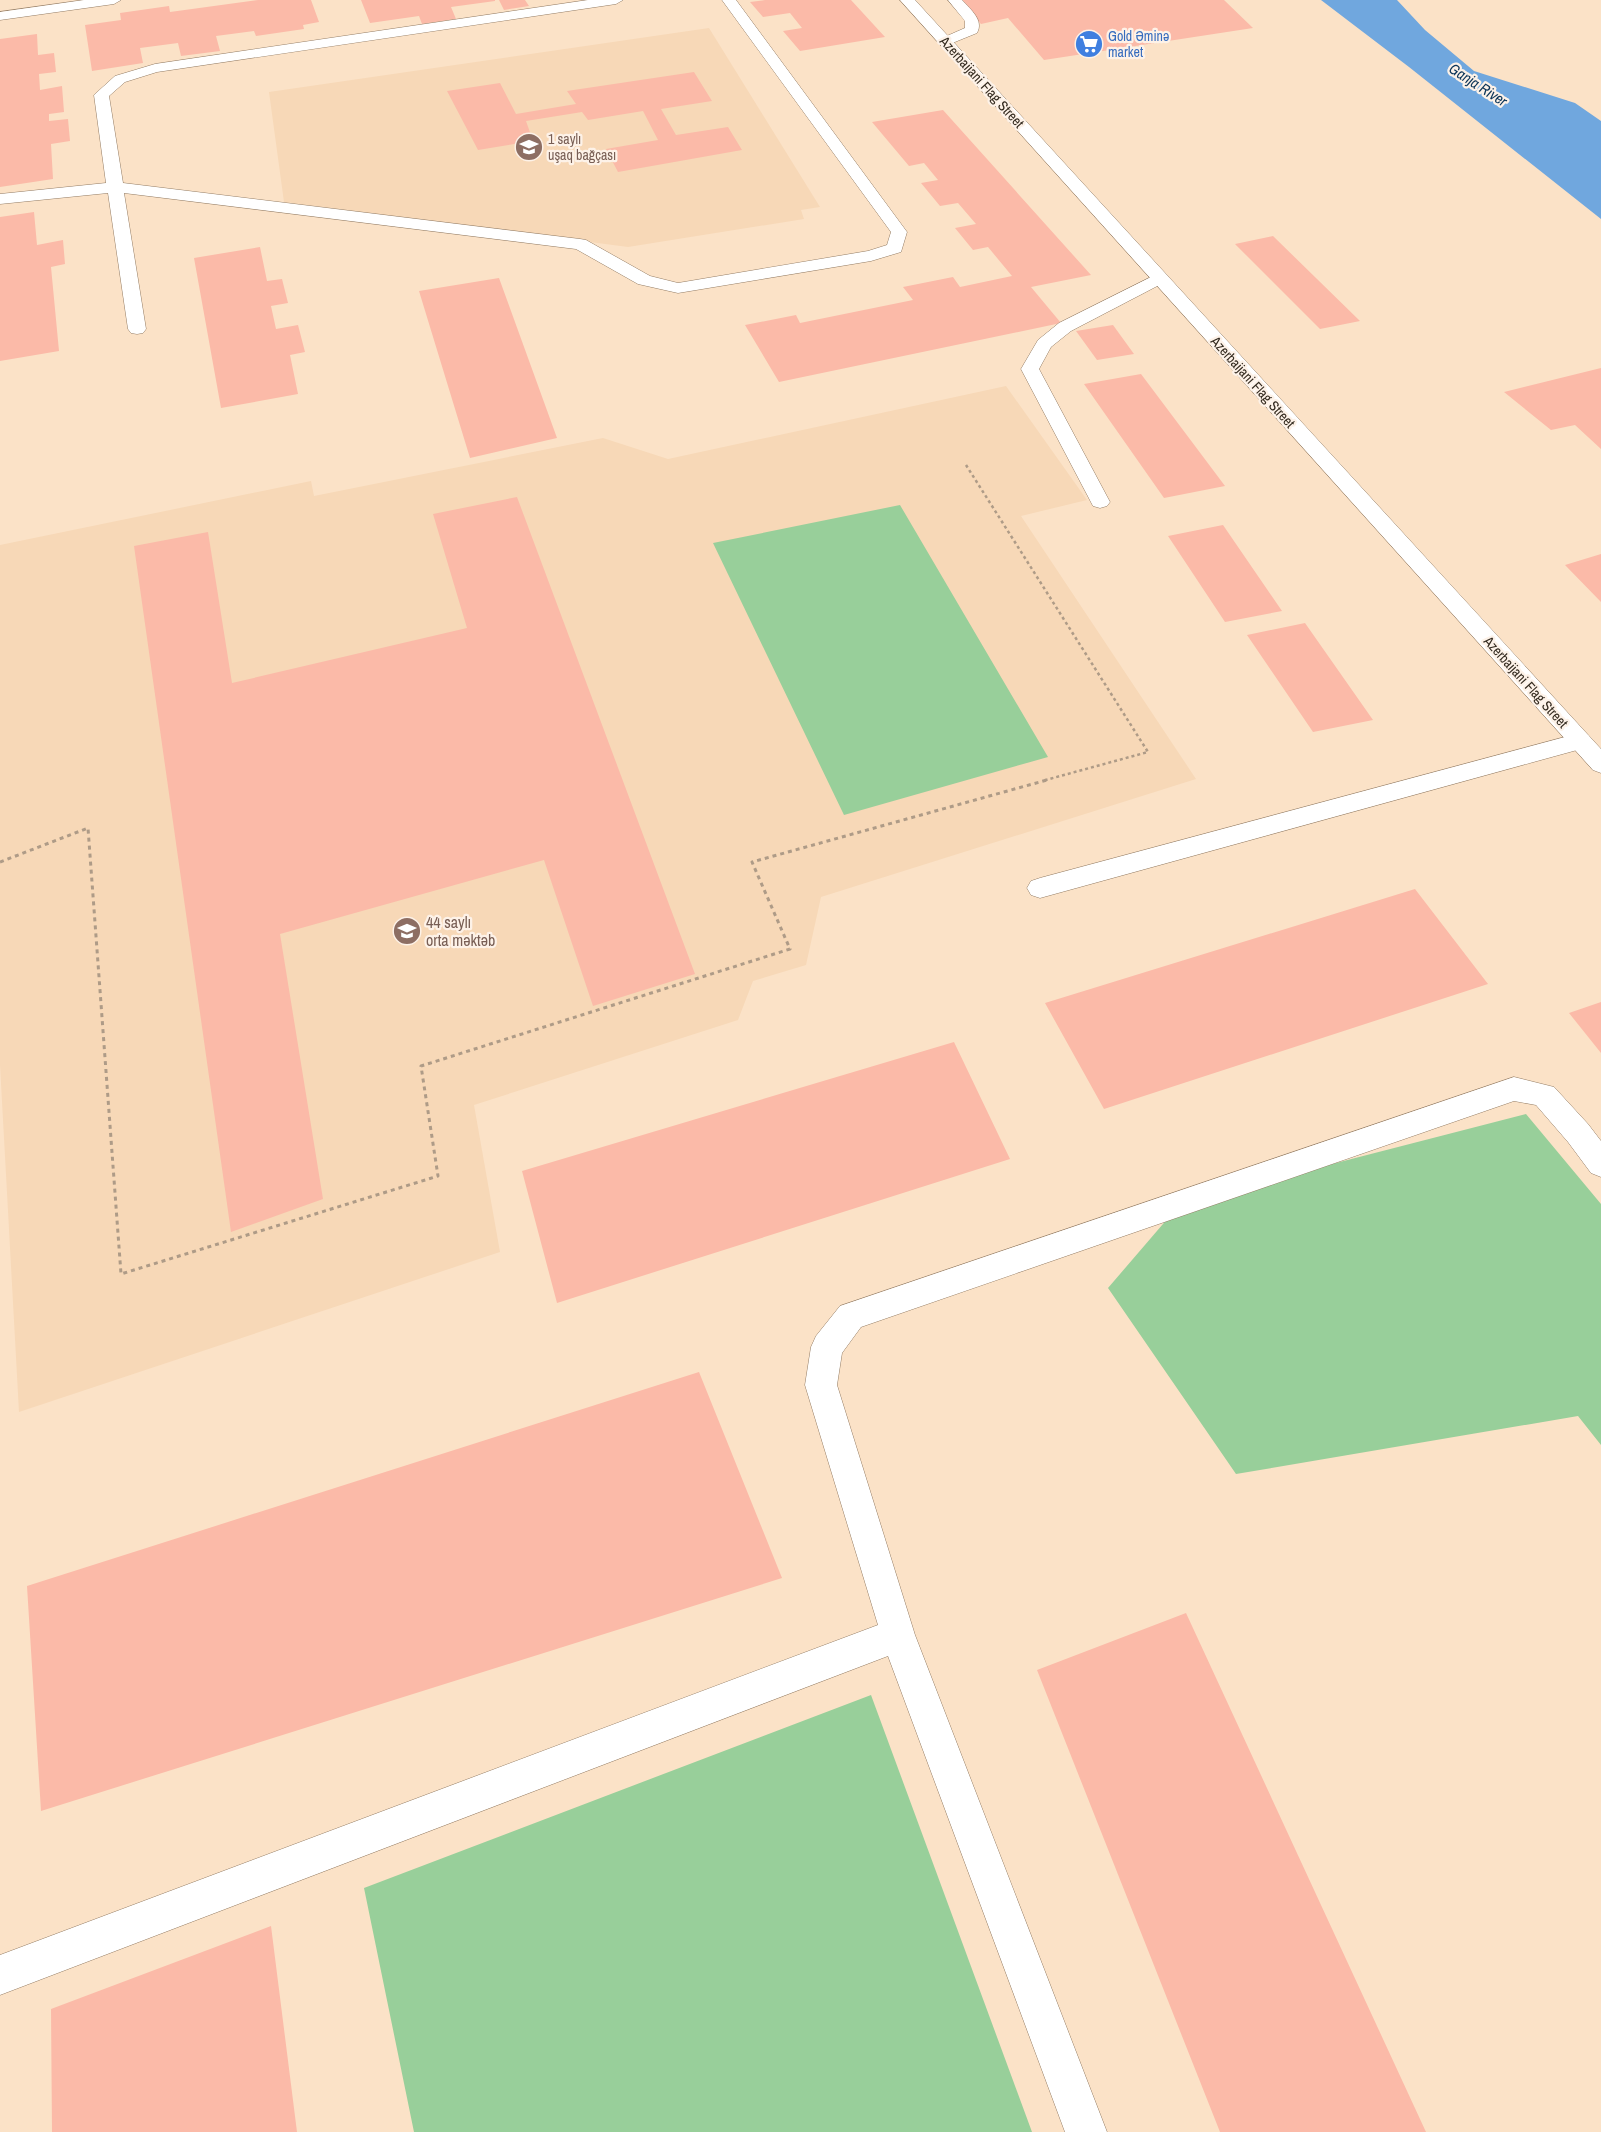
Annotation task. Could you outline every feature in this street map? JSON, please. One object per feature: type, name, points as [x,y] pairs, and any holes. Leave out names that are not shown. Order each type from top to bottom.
[{"type":"street","points":[[0,16],[114,0]]},
{"type":"street","points":[[137,330],[101,95],[120,79],[155,68],[616,0]]},
{"type":"street","points":[[0,199],[116,187],[580,244],[644,280],[678,288],[872,256],[896,248],[898,232],[729,0]]},
{"type":"street","name":"Azerbaijani Flag Street","points":[[907,0],[1601,764]]},
{"type":"street","points":[[945,42],[972,30],[972,20],[955,0]]},
{"type":"street","points":[[1100,502],[1030,369],[1044,344],[1065,327],[1158,278]]},
{"type":"street","points":[[1040,888],[1580,741]]},
{"type":"street","points":[[1086,2132],[898,1635],[821,1385],[827,1347],[850,1316],[1514,1088],[1544,1095],[1601,1164]]},
{"type":"street","points":[[0,1975],[898,1635]]},
{"type":"path","points":[[0,862],[88,828],[121,1274],[438,1176],[420,1066],[790,949],[752,862],[1148,752],[966,466]]},
{"type":"shaded area","name":"1 saylı uşaq bağçası","points":[[709,28],[820,207],[801,210],[804,219],[628,247],[284,202],[269,92]]},
{"type":"shaded area","name":"44 saylı orta məktəb","points":[[1006,386],[1087,500],[1021,516],[1196,779],[821,897],[806,965],[753,981],[738,1020],[474,1105],[500,1252],[19,1412],[0,1065],[0,545],[311,481],[314,496],[603,438],[668,459]]},
{"type":"green space","points":[[900,505],[1048,757],[844,815],[713,543]]},
{"type":"green space","points":[[1526,1114],[1601,1204],[1601,1445],[1578,1416],[1236,1474],[1108,1288],[1181,1203]]},
{"type":"green space","points":[[871,1695],[1032,2132],[414,2132],[364,1888]]},
{"type":"water","name":"Ganja River","points":[[1321,0],[1397,0],[1425,30],[1474,71],[1575,103],[1601,121],[1601,219],[1409,67]]},
{"type":"building","points":[[258,0],[311,0],[319,22],[303,25],[304,29],[256,36],[254,31],[216,36],[220,51],[181,56],[178,43],[140,48],[143,63],[92,71],[85,25],[121,20],[120,13],[169,6],[170,12]]},
{"type":"building","points":[[361,0],[495,1],[451,7],[456,19],[422,24],[419,16],[370,23]]},
{"type":"building","points":[[499,0],[525,0],[529,6],[504,10]]},
{"type":"building","points":[[765,0],[851,0],[885,37],[800,51],[783,31],[802,28],[790,13],[763,17],[750,2]]},
{"type":"building","name":"Gold Əminə market","points":[[958,0],[1224,0],[1253,28],[1044,60],[1008,18],[981,24]]},
{"type":"building","points":[[37,34],[38,55],[54,53],[56,72],[39,74],[40,90],[62,86],[64,112],[49,114],[49,121],[68,119],[70,141],[51,144],[53,179],[0,187],[0,39]]},
{"type":"building","points":[[694,72],[712,101],[661,109],[676,135],[728,127],[742,150],[618,172],[606,149],[658,140],[643,111],[588,120],[582,112],[526,121],[533,141],[478,150],[447,91],[500,83],[516,114],[576,104],[567,91]]},
{"type":"building","points":[[943,110],[1091,275],[1031,287],[1061,323],[779,382],[745,325],[796,315],[800,323],[913,300],[903,287],[953,277],[960,287],[1012,276],[988,247],[973,250],[955,228],[976,224],[958,203],[940,206],[921,183],[938,180],[924,163],[909,166],[872,122]]},
{"type":"building","points":[[34,212],[37,245],[63,240],[65,264],[51,267],[59,351],[0,361],[0,217]]},
{"type":"building","points":[[1273,236],[1360,321],[1320,329],[1235,244]]},
{"type":"building","points":[[260,247],[267,281],[282,279],[288,303],[271,306],[276,329],[298,325],[305,352],[290,355],[298,394],[221,408],[194,258]]},
{"type":"building","points":[[499,278],[557,438],[470,458],[419,291]]},
{"type":"building","points":[[1113,325],[1134,354],[1097,360],[1076,331]]},
{"type":"building","points":[[1601,368],[1601,449],[1575,425],[1551,430],[1504,392]]},
{"type":"building","points":[[1141,374],[1225,486],[1164,498],[1084,384]]},
{"type":"building","points":[[517,497],[695,974],[593,1006],[544,860],[280,934],[323,1199],[231,1232],[134,546],[208,532],[232,683],[467,628],[433,514]]},
{"type":"building","points":[[1223,525],[1282,611],[1225,622],[1168,536]]},
{"type":"building","points":[[1601,554],[1601,602],[1565,565]]},
{"type":"building","points":[[1305,623],[1373,720],[1313,732],[1247,635]]},
{"type":"building","points":[[1415,889],[1488,984],[1104,1109],[1045,1003]]},
{"type":"building","points":[[1601,1002],[1601,1053],[1569,1013]]},
{"type":"building","points":[[954,1042],[1010,1159],[557,1303],[522,1171]]},
{"type":"building","points":[[699,1372],[782,1578],[41,1811],[27,1586]]},
{"type":"building","points":[[1186,1613],[1426,2132],[1220,2132],[1037,1670]]},
{"type":"building","points":[[271,1926],[297,2132],[52,2132],[51,2009]]},
{"type":"place","name":"Gold Əminə market","points":[[1089,44]]},
{"type":"place","name":"1 saylı uşaq bağçası","points":[[529,147]]},
{"type":"place","name":"44 saylı orta məktəb","points":[[407,931]]}]
